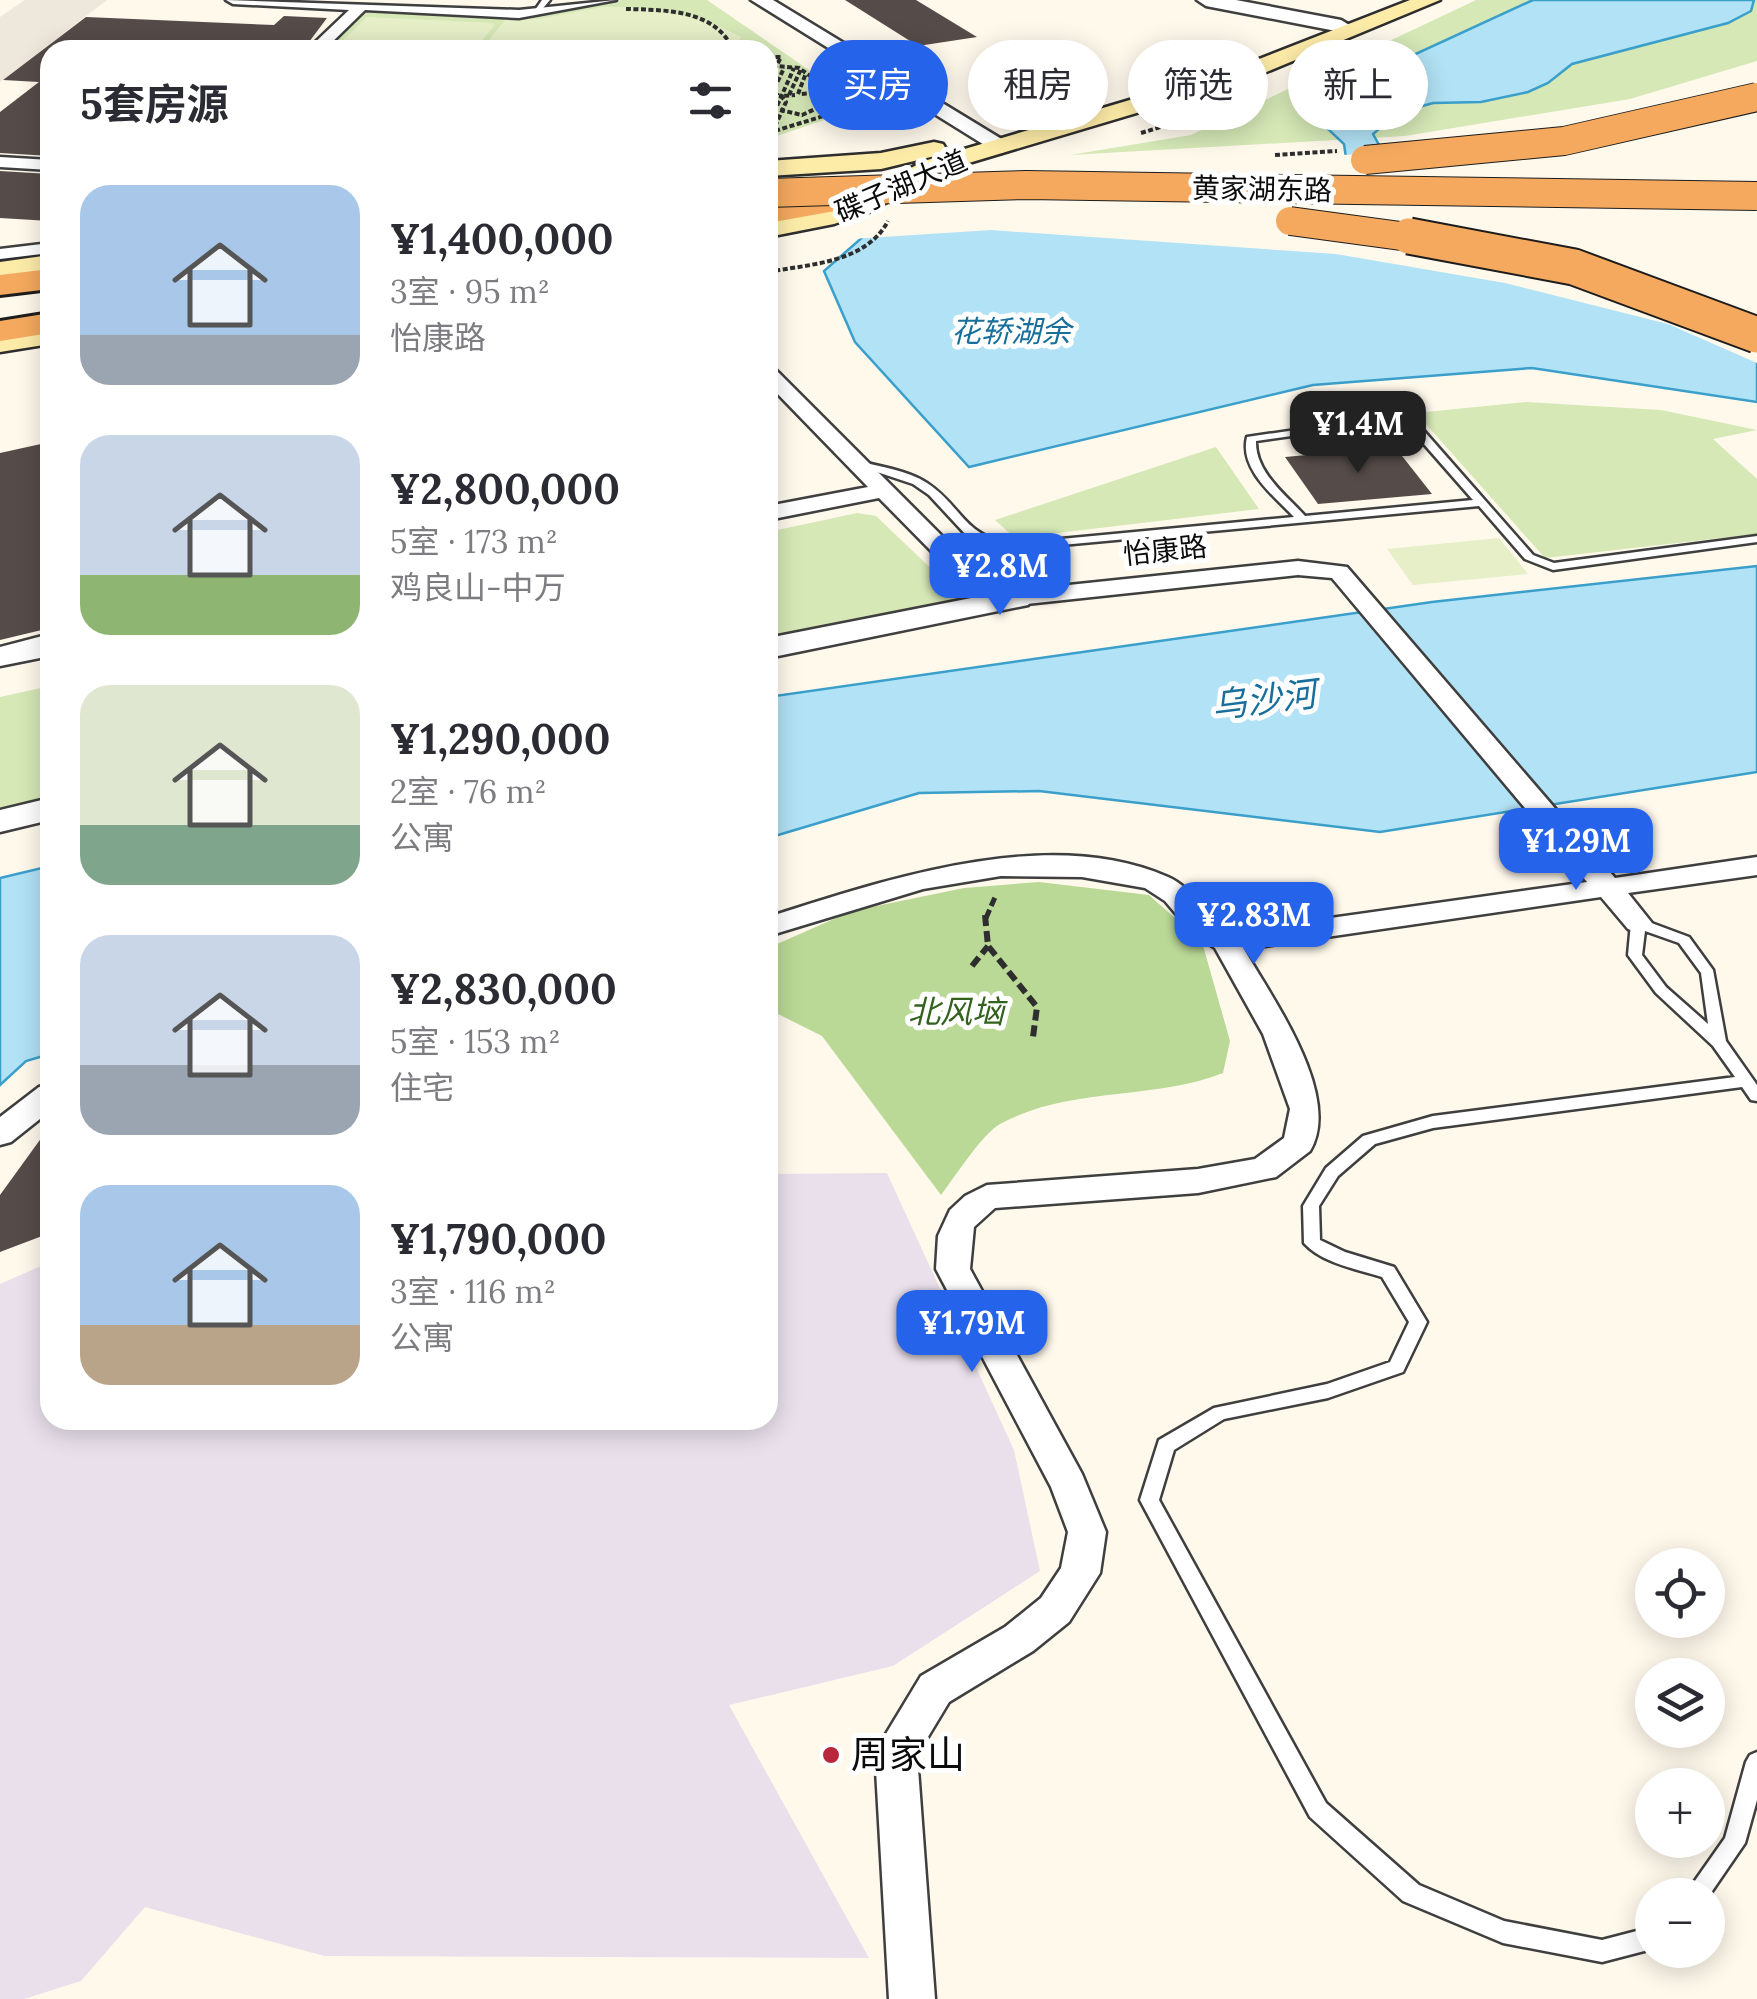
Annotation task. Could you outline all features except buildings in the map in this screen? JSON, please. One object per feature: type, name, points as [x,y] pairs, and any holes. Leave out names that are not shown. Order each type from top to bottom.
[{"type":"highway","points":[[778,194],[961,175],[1292,165],[1426,156],[1564,141],[1757,97]]},
{"type":"highway","name":"黄家湖东路","points":[[778,195],[1026,185],[1757,196]]},
{"type":"highway","points":[[778,196],[824,205],[1242,216],[1370,228],[1574,267],[1757,318]]},
{"type":"highway","name":"黄家湖东路","points":[[824,205],[1014,200],[1757,213]]},
{"type":"highway","points":[[1574,267],[1757,335]]},
{"type":"highway","points":[[0,285],[40,279]]},
{"type":"highway","points":[[0,331],[40,325]]},
{"type":"main road","name":"碟子湖大道","points":[[778,227],[860,206],[933,166],[994,142],[1228,68],[1340,26],[1396,0]]},
{"type":"main road","name":"碟子湖大道","points":[[778,193],[881,161],[994,142],[1239,75],[1429,0]]},
{"type":"main road","points":[[0,270],[40,264]]},
{"type":"main road","points":[[0,343],[40,337]]},
{"type":"street","points":[[233,0],[360,6],[612,4]]},
{"type":"street","points":[[760,0],[994,142]]},
{"type":"street","points":[[1206,0],[1340,26]]},
{"type":"street","points":[[325,40],[360,6]]},
{"type":"street","points":[[0,162],[40,164]]},
{"type":"street","points":[[0,254],[40,249]]},
{"type":"street","points":[[778,383],[955,562],[1017,598]]},
{"type":"street","points":[[778,511],[882,492]]},
{"type":"street","name":"怡康路","points":[[1017,598],[1298,568],[1339,572],[1610,888]]},
{"type":"street","points":[[778,646],[1017,598]]},
{"type":"street","points":[[0,659],[40,652]]},
{"type":"street","points":[[0,821],[40,811]]},
{"type":"street","points":[[778,924],[964,869],[1017,865],[1102,870],[1152,881],[1176,895],[1199,925],[1226,942],[1278,1034],[1306,1109],[1300,1144],[1264,1169],[1198,1182],[987,1197],[967,1210],[950,1238],[952,1269],[1069,1485],[1088,1532],[1080,1573],[1056,1610],[1019,1639],[935,1689],[896,1752],[912,1999]]},
{"type":"street","points":[[1226,942],[1757,866]]},
{"type":"street","points":[[1610,888],[1638,923]]},
{"type":"street","points":[[0,1134],[40,1104]]},
{"type":"lane","points":[[1303,520],[1254,462],[1248,448],[1250,438],[1378,421],[1398,423],[1420,433],[1530,557],[1554,566],[1757,539]]},
{"type":"lane","points":[[854,462],[914,481],[933,493],[964,532],[980,542],[1010,546],[1480,504]]},
{"type":"lane","points":[[0,651],[40,641]]},
{"type":"lane","points":[[1635,1942],[1602,1951],[1503,1932],[1411,1893],[1318,1810],[1149,1500],[1166,1444],[1220,1413],[1328,1391],[1397,1367],[1418,1322],[1388,1272],[1338,1257],[1312,1243],[1311,1206],[1332,1172],[1369,1140],[1433,1122],[1751,1089],[1718,1042],[1662,990],[1635,955],[1638,923],[1684,940],[1708,973],[1718,1042]]},
{"type":"lane","points":[[1708,1878],[1734,1843],[1757,1762]]},
{"type":"path","points":[[612,4],[696,18],[721,30],[727,40]]},
{"type":"path","points":[[778,58],[785,67],[778,92]]},
{"type":"path","points":[[778,73],[785,67]]},
{"type":"path","points":[[785,67],[808,78]]},
{"type":"path","points":[[778,77],[785,67]]},
{"type":"path","points":[[778,92],[785,67]]},
{"type":"path","points":[[778,101],[806,95],[808,98]]},
{"type":"path","points":[[778,104],[792,114]]},
{"type":"path","points":[[778,112],[780,118]]},
{"type":"path","points":[[778,122],[792,114],[808,113]]},
{"type":"path","points":[[792,114],[792,128]]},
{"type":"path","points":[[785,130],[792,114]]},
{"type":"path","points":[[778,127],[792,114]]},
{"type":"path","points":[[798,126],[805,114]]},
{"type":"path","points":[[778,132],[808,123]]},
{"type":"path","points":[[1017,865],[984,912],[988,946],[1037,1007],[1033,1037]]},
{"type":"path","points":[[972,966],[988,946]]},
{"type":"shaded area","points":[[25,0],[107,0],[55,40],[40,40],[40,51],[0,82],[0,17]]},
{"type":"shaded area","points":[[887,1173],[1014,1450],[1040,1571],[893,1666],[729,1705],[869,1958],[324,1956],[145,1907],[81,1981],[24,1999],[0,1999],[0,1284],[40,1266],[40,1430],[778,1430],[778,1174]]},
{"type":"green space","points":[[622,0],[707,0],[765,40],[331,40],[364,9],[503,17]]},
{"type":"green space","points":[[1476,0],[1757,0],[1757,61],[1630,99],[1405,136],[1070,155],[1202,130],[1268,130],[1268,99],[1288,89],[1288,130],[1428,130],[1428,40],[1392,40]]},
{"type":"green space","points":[[602,7],[639,8],[675,13],[741,37],[489,40],[505,20],[503,17],[538,19]]},
{"type":"green space","points":[[367,17],[495,25],[482,40],[343,40]]},
{"type":"green space","points":[[778,49],[808,69],[808,126],[778,136]]},
{"type":"green space","points":[[1526,402],[1661,410],[1757,430],[1713,439],[1757,479],[1757,534],[1545,558],[1416,413]]},
{"type":"green space","points":[[1216,447],[1259,509],[1015,538],[995,520]]},
{"type":"green space","points":[[857,513],[876,516],[962,598],[778,635],[778,530]]},
{"type":"green space","points":[[1499,538],[1528,574],[1413,585],[1387,549]]},
{"type":"green space","points":[[40,688],[40,798],[0,808],[0,697]]},
{"type":"green space","name":"北风垴","points":[[1039,882],[1149,895],[1202,942],[1230,1041],[1223,1073],[1196,1082],[1082,1099],[1027,1112],[993,1129],[941,1195],[822,1036],[778,1014],[778,944],[852,911],[964,888]]},
{"type":"water","name":"花轿湖余","points":[[1533,0],[1754,0],[1751,11],[1728,23],[1572,64],[1548,83],[1528,92],[1481,102],[1428,104],[1428,48]]},
{"type":"water","name":"花轿湖余","points":[[1757,128],[1757,402],[1532,368],[1313,385],[969,467],[855,342],[824,271],[881,221],[1350,185],[1344,144],[1329,130],[1378,130],[1373,134],[1400,182],[1674,158]]},
{"type":"water","name":"乌沙河","points":[[1757,566],[1757,772],[1380,832],[1039,791],[919,793],[778,835],[778,696],[1432,602]]},
{"type":"water","points":[[40,868],[40,1057],[26,1061],[0,1085],[0,878]]},
{"type":"pier","points":[[1757,123],[1757,363],[1668,324],[1505,283],[1336,254],[991,230],[852,239],[880,216],[1345,181],[1341,155],[1389,153],[1402,177],[1673,153]]},
{"type":"place","name":"周家山","points":[[831,1755]]}]
